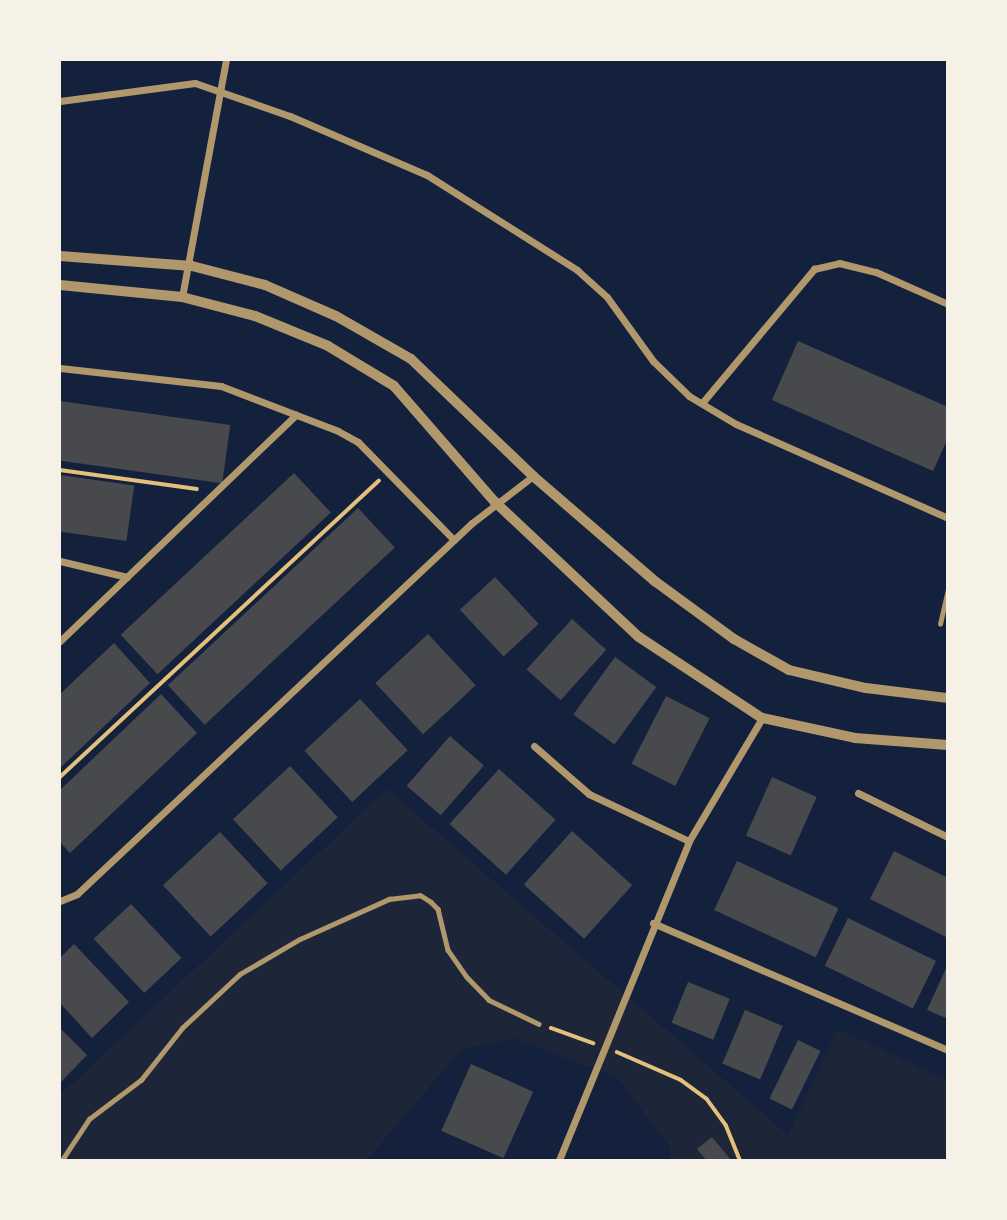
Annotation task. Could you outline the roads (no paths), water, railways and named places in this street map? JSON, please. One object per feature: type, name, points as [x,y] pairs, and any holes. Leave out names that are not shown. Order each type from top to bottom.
[{"type":"street","points":[[183,297],[192,266],[226,60]]},
{"type":"street","points":[[60,101],[195,83],[427,175],[577,270],[607,297],[653,361],[702,403],[736,424],[947,518]]},
{"type":"street","points":[[60,256],[192,266],[265,285],[335,316],[411,359],[533,476],[656,582],[734,639],[789,670],[866,688],[947,698]]},
{"type":"street","points":[[702,403],[814,269],[839,263],[876,272],[947,304]]},
{"type":"street","points":[[60,285],[183,297],[255,316],[328,346],[394,386],[495,502],[639,637],[762,718],[855,738],[947,745]]},
{"type":"street","points":[[60,368],[211,384],[296,415],[358,442],[454,540]]},
{"type":"street","points":[[60,641],[296,415]]},
{"type":"street","points":[[60,901],[77,894],[495,502],[533,476]]},
{"type":"street","points":[[60,561],[127,577]]},
{"type":"street","points":[[559,1160],[653,923],[689,841],[762,718]]},
{"type":"street","points":[[534,746],[589,794],[689,841]]},
{"type":"street","points":[[858,793],[947,837]]},
{"type":"street","points":[[653,923],[947,1049]]},
{"type":"lane","points":[[940,624],[947,588]]},
{"type":"lane","points":[[62,1160],[89,1119],[141,1080],[182,1028],[240,974],[300,939],[389,899],[419,895],[431,902],[438,909],[448,950],[467,977],[489,1000],[539,1024]]}]
